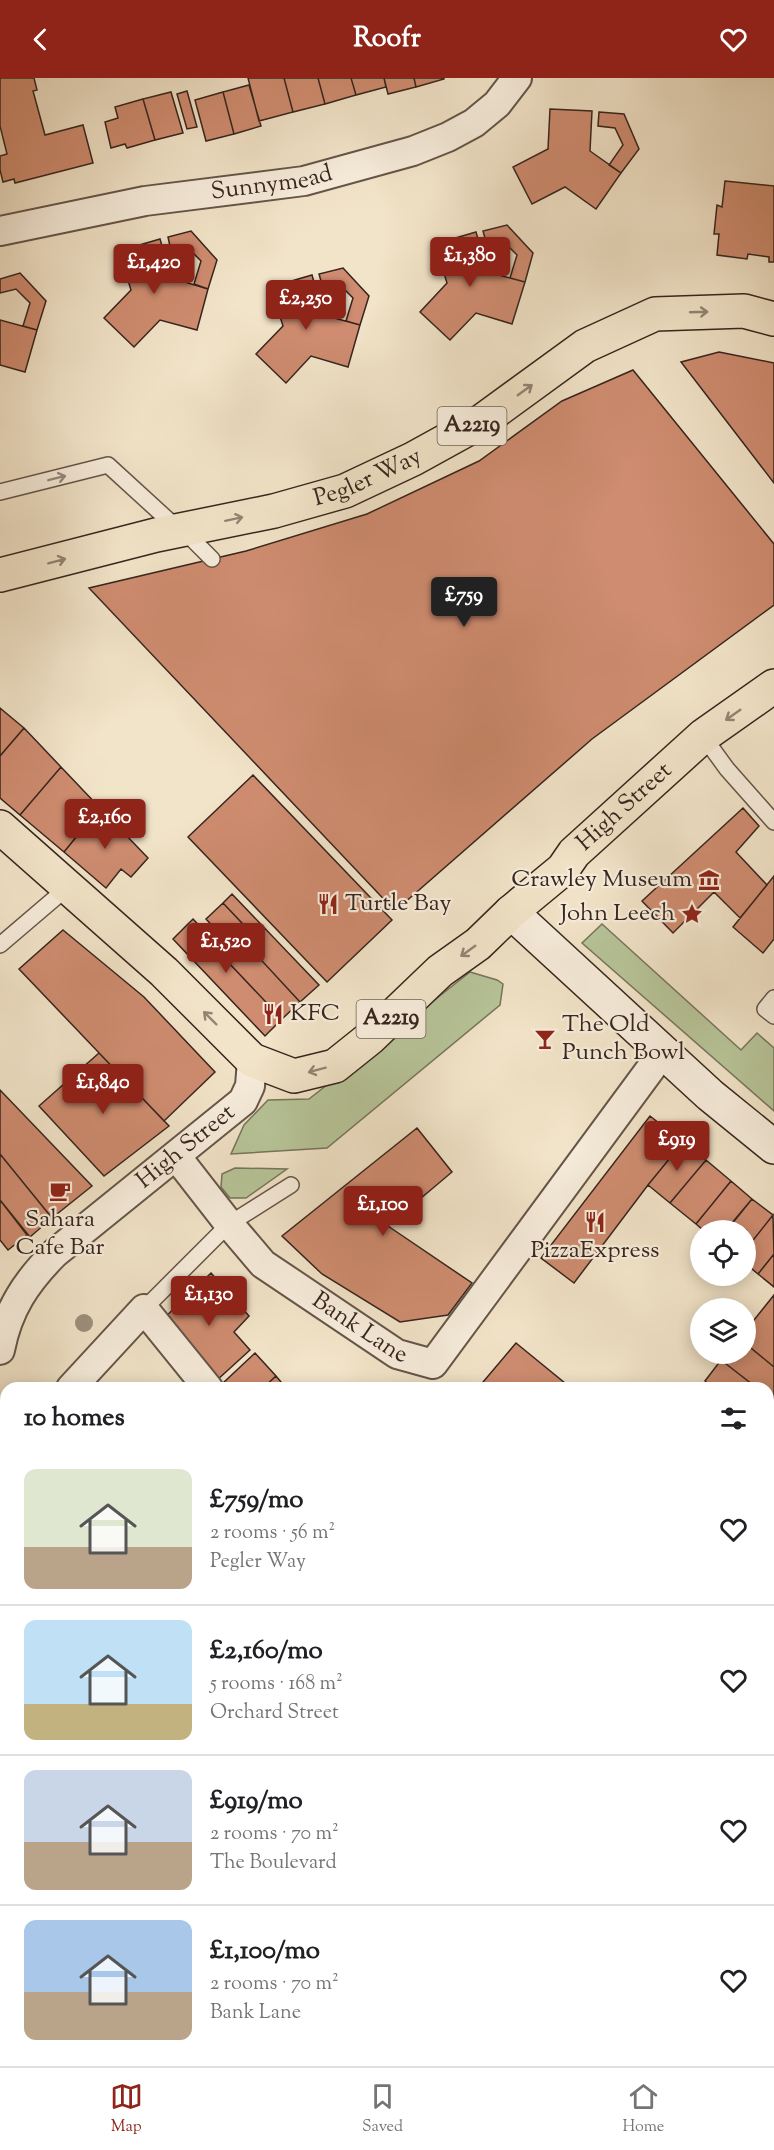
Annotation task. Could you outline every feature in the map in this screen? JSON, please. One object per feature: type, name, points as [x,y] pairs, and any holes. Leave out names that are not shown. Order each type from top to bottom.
[{"type":"main road","name":"Pegler Way","points":[[0,575],[168,533],[274,511],[345,491],[413,459],[482,421],[585,346],[655,314],[744,310],[774,319]]},
{"type":"main road","name":"High Street","points":[[252,1060],[294,1076],[335,1066],[370,1038],[440,971],[478,944],[511,912],[563,868],[574,854],[703,736],[774,686]]},
{"type":"main road","name":"A2219","points":[[0,827],[164,972],[252,1060]]},
{"type":"street","name":"Sunnymead","points":[[0,231],[145,201],[304,181],[403,154],[448,137],[474,123],[497,104],[517,78]]},
{"type":"street","points":[[511,912],[710,1095],[774,1147]]},
{"type":"street","name":"Bank Lane","points":[[176,1156],[263,1264],[397,1354],[433,1364],[663,1052]]},
{"type":"street","name":"High Street","points":[[0,1350],[4,1327],[15,1303],[34,1274],[55,1253],[243,1101],[249,1086],[252,1060]]},
{"type":"street","points":[[77,1382],[144,1309],[203,1382]]},
{"type":"lane","points":[[0,492],[108,465],[168,533],[192,538],[212,559]]},
{"type":"lane","points":[[703,736],[727,770],[774,822]]},
{"type":"lane","points":[[0,945],[68,887]]},
{"type":"lane","points":[[774,998],[765,1009],[774,1016]]},
{"type":"lane","points":[[144,1309],[229,1224],[291,1185]]},
{"type":"green space","points":[[602,924],[741,1050],[757,1033],[774,1048],[774,1111],[582,943]]},
{"type":"green space","points":[[470,972],[503,984],[500,1005],[327,1148],[231,1154],[244,1125],[268,1100],[309,1099]]},
{"type":"green space","points":[[235,1168],[287,1169],[246,1198],[230,1198],[221,1187],[222,1174]]},
{"type":"building","points":[[0,78],[34,78],[37,90],[33,91],[45,135],[83,125],[93,163],[15,183],[14,179],[3,182],[0,156],[7,154],[0,126]]},
{"type":"building","points":[[248,78],[284,78],[293,112],[259,121]]},
{"type":"building","points":[[284,78],[318,78],[325,104],[293,112]]},
{"type":"building","points":[[318,78],[351,78],[356,95],[325,104]]},
{"type":"building","points":[[351,78],[384,78],[386,87],[356,95]]},
{"type":"building","points":[[384,78],[414,78],[416,87],[388,94]]},
{"type":"building","points":[[414,78],[444,78],[444,79],[416,87]]},
{"type":"building","points":[[249,85],[261,126],[234,134],[223,92]]},
{"type":"building","points":[[187,91],[197,127],[187,129],[177,94]]},
{"type":"building","points":[[171,92],[183,133],[155,140],[143,99]]},
{"type":"building","points":[[223,92],[234,134],[206,141],[195,100]]},
{"type":"building","points":[[143,99],[155,140],[127,148],[125,144],[111,148],[105,122],[118,118],[115,107]]},
{"type":"building","points":[[550,109],[592,111],[590,151],[621,173],[596,209],[565,187],[532,204],[513,167],[548,149]]},
{"type":"building","points":[[599,112],[624,114],[639,149],[621,173],[609,165],[623,145],[615,128],[598,126]]},
{"type":"building","points":[[725,181],[774,186],[774,262],[769,262],[769,257],[748,254],[747,259],[717,255],[719,234],[714,234],[717,205],[722,207]]},
{"type":"building","points":[[507,225],[533,253],[525,282],[510,278],[517,255],[503,241],[487,245],[483,231]]},
{"type":"building","points":[[191,231],[217,260],[208,289],[194,284],[201,261],[187,247],[171,251],[168,237]]},
{"type":"building","points":[[476,232],[487,272],[525,282],[512,324],[476,313],[450,340],[420,312],[447,283],[435,244]]},
{"type":"building","points":[[160,239],[171,278],[208,289],[197,330],[160,320],[134,347],[104,318],[131,290],[119,251]]},
{"type":"building","points":[[343,268],[369,296],[360,325],[346,321],[353,298],[339,284],[323,288],[319,274]]},
{"type":"building","points":[[20,273],[46,301],[37,330],[23,326],[30,303],[16,289],[0,293],[0,279]]},
{"type":"building","points":[[312,275],[323,315],[360,325],[348,367],[311,356],[286,383],[256,354],[283,326],[271,287]]},
{"type":"building","points":[[0,320],[37,330],[25,372],[0,365]]},
{"type":"building","points":[[719,352],[774,363],[774,483],[681,362]]},
{"type":"building","points":[[633,370],[774,544],[774,605],[592,739],[395,911],[89,588],[246,551],[367,514],[479,461],[562,401]]},
{"type":"building","points":[[0,708],[24,728],[0,756]]},
{"type":"building","points":[[24,728],[61,767],[20,815],[0,798],[0,756]]},
{"type":"building","points":[[61,767],[100,808],[64,852],[20,815]]},
{"type":"building","points":[[253,775],[392,920],[327,982],[188,837]]},
{"type":"building","points":[[100,808],[148,858],[131,877],[121,869],[106,888],[64,852]]},
{"type":"building","points":[[743,808],[759,826],[736,852],[767,885],[740,918],[714,892],[673,933],[642,901]]},
{"type":"building","points":[[774,876],[774,939],[763,953],[733,927]]},
{"type":"building","points":[[232,894],[319,985],[300,1002],[251,949],[259,941],[223,903]]},
{"type":"building","points":[[223,903],[259,941],[251,949],[300,1002],[282,1019],[227,961],[236,951],[206,919]]},
{"type":"building","points":[[193,919],[210,937],[217,931],[236,951],[227,961],[282,1019],[265,1036],[173,939]]},
{"type":"building","points":[[63,930],[144,997],[215,1072],[164,1121],[19,969]]},
{"type":"building","points":[[99,1053],[169,1126],[104,1176],[39,1106]]},
{"type":"building","points":[[0,1090],[92,1186],[52,1218],[0,1154]]},
{"type":"building","name":"PizzaExpress","points":[[650,1116],[683,1142],[574,1283],[541,1258]]},
{"type":"building","points":[[417,1128],[452,1172],[388,1226],[472,1283],[448,1315],[400,1322],[322,1274],[282,1236]]},
{"type":"building","points":[[683,1142],[706,1160],[670,1203],[648,1185]]},
{"type":"building","points":[[0,1154],[52,1218],[30,1237],[0,1200]]},
{"type":"building","points":[[706,1160],[731,1181],[699,1220],[691,1220],[670,1203]]},
{"type":"building","points":[[731,1181],[752,1199],[734,1220],[699,1220]]},
{"type":"building","points":[[752,1199],[773,1215],[756,1236],[756,1220],[735,1220]]},
{"type":"building","points":[[0,1200],[27,1235],[8,1250],[0,1240]]},
{"type":"building","points":[[773,1215],[774,1254],[758,1274],[756,1272],[756,1236]]},
{"type":"building","points":[[774,1254],[774,1287],[758,1274]]},
{"type":"building","points":[[211,1273],[249,1316],[234,1332],[250,1350],[216,1381],[160,1322]]},
{"type":"building","points":[[774,1295],[774,1367],[756,1352],[756,1318]]},
{"type":"building","points":[[516,1343],[564,1382],[483,1382]]},
{"type":"building","points":[[756,1352],[774,1367],[774,1382],[749,1382],[726,1364],[756,1364]]},
{"type":"building","points":[[255,1353],[276,1376],[270,1382],[224,1382]]},
{"type":"building","points":[[718,1364],[726,1364],[749,1382],[706,1382]]},
{"type":"building","points":[[276,1376],[281,1382],[270,1382]]},
{"type":"place","name":"Crawley Museum","points":[[709,880]]},
{"type":"place","name":"Turtle Bay","points":[[328,904]]},
{"type":"place","name":"John Leech","points":[[692,914]]},
{"type":"place","name":"KFC","points":[[273,1014]]},
{"type":"place","name":"The Old Punch Bowl","points":[[545,1039]]},
{"type":"place","name":"Sahara Cafe Bar","points":[[60,1191]]},
{"type":"place","name":"PizzaExpress","points":[[595,1222]]}]
